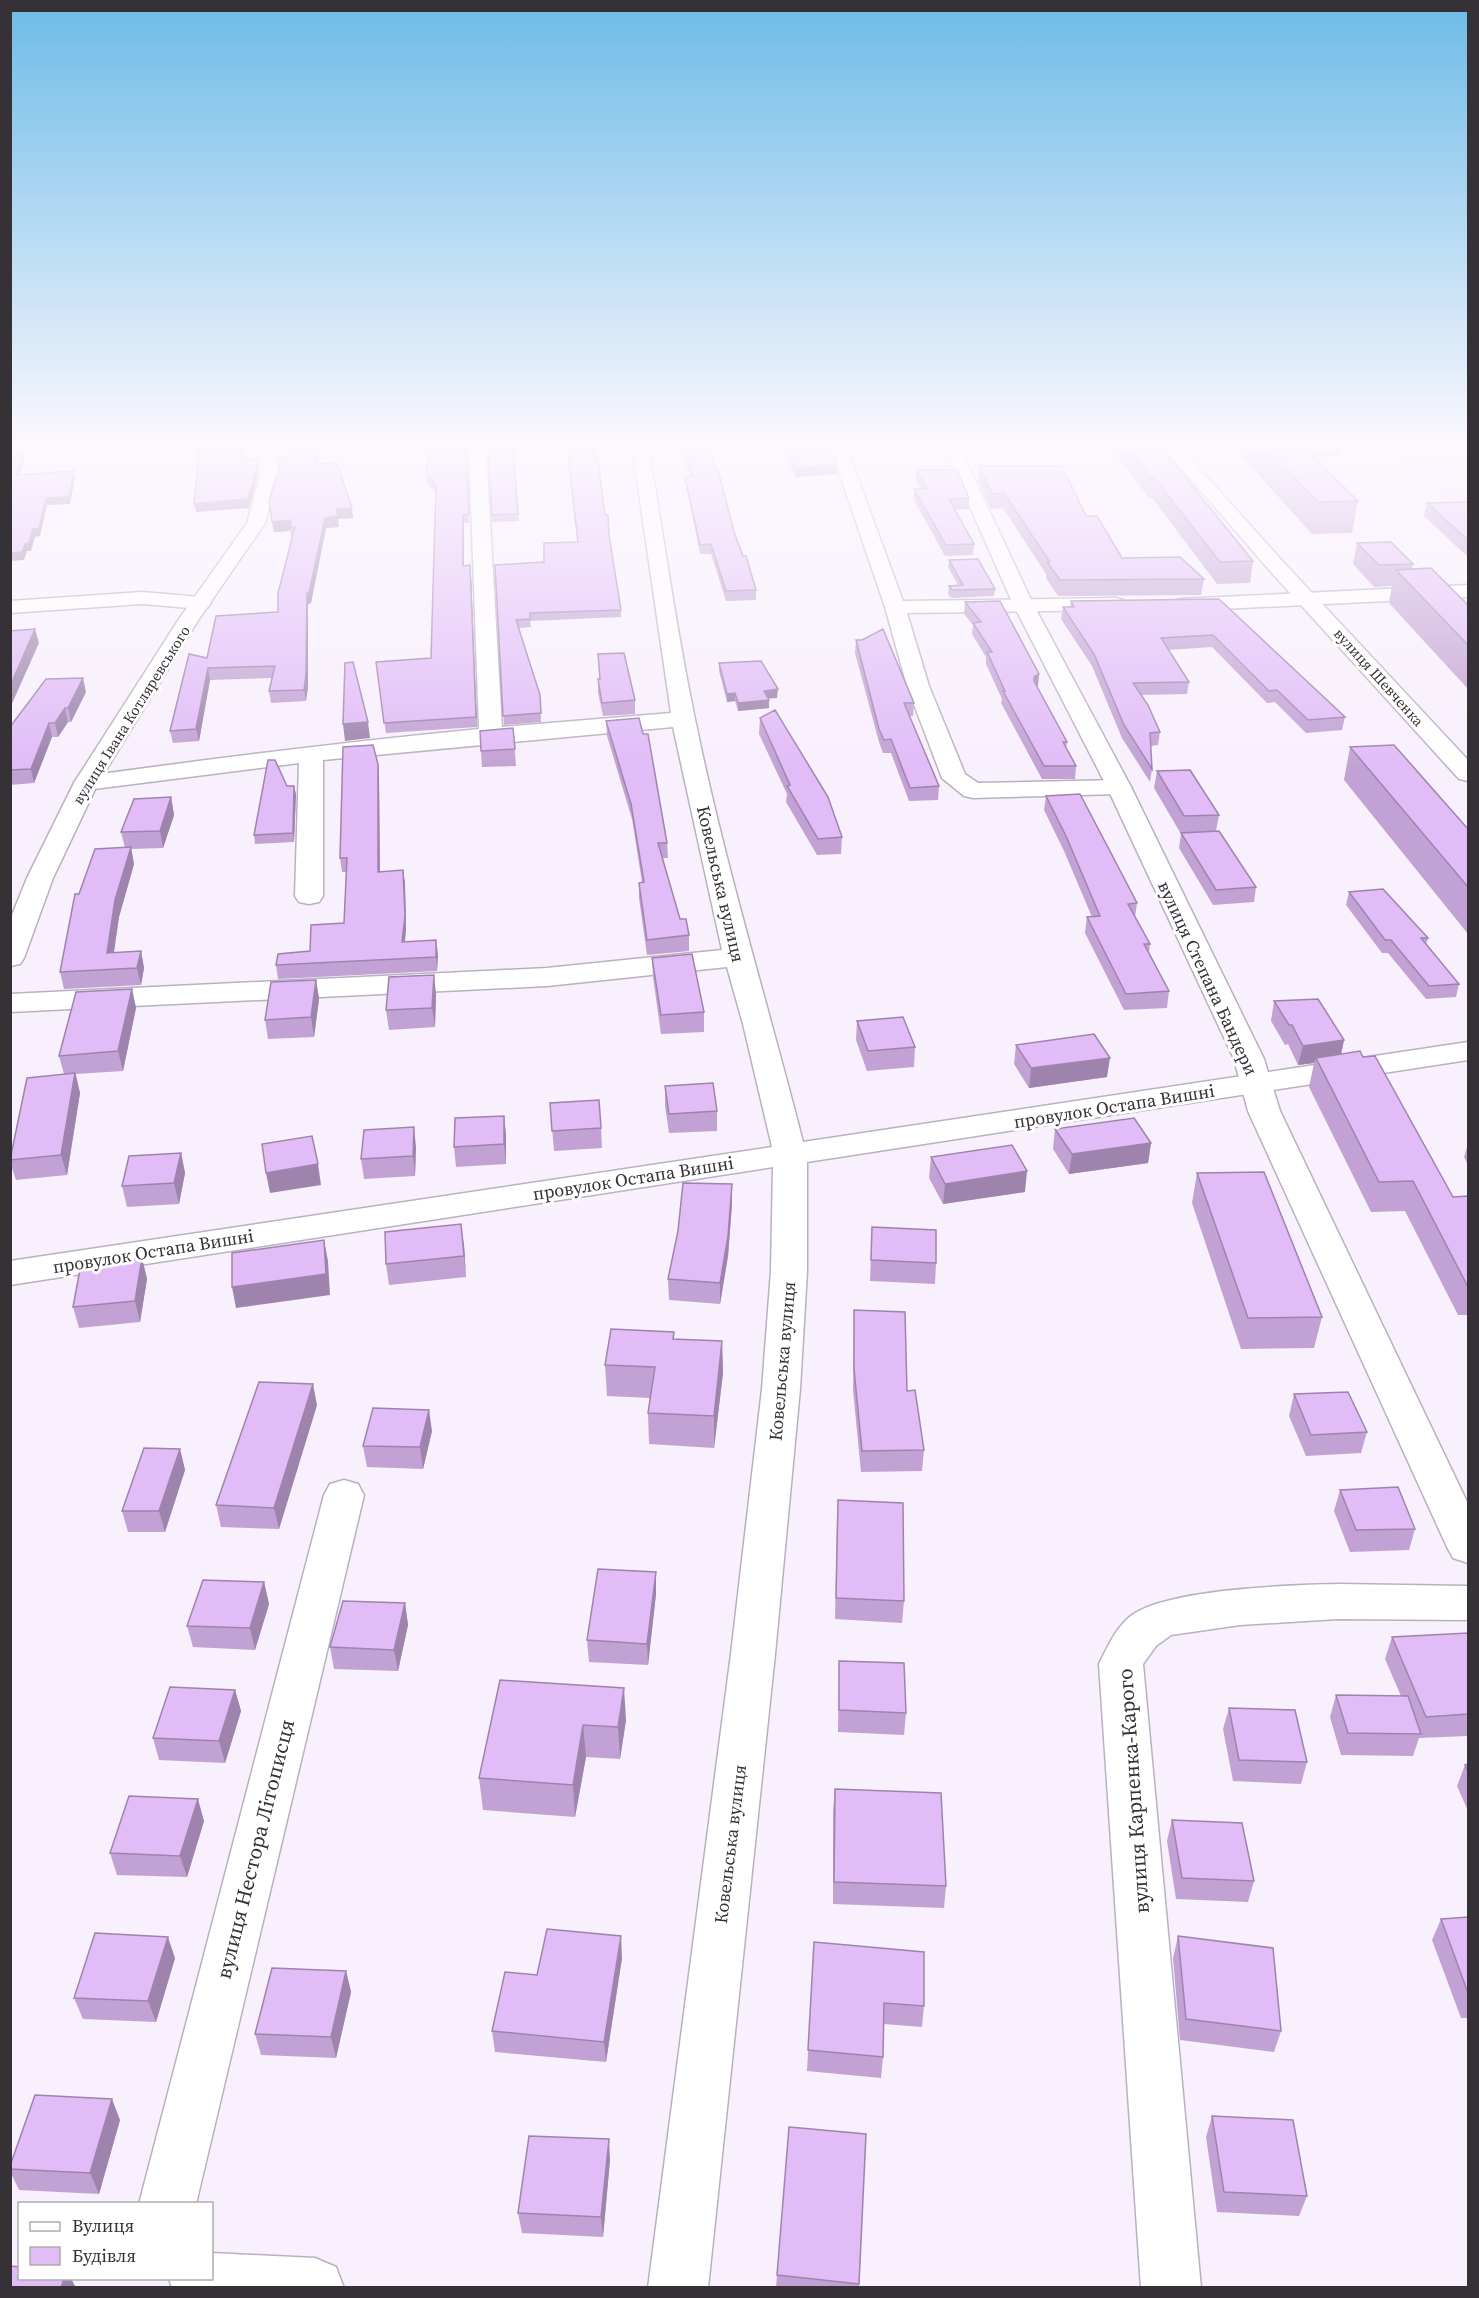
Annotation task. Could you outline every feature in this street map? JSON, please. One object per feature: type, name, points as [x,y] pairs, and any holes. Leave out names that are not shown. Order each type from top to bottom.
[{"type":"street","name":"вулиця Івана Котляревського","points":[[10,958],[40,878],[86,783],[235,553]]},
{"type":"street","points":[[482,553],[491,733]]},
{"type":"street","name":"Ковельська вулиця","points":[[657,553],[683,719],[738,957],[758,1024],[790,1154],[789,1271],[781,1389],[753,1654],[678,2288]]},
{"type":"street","points":[[876,553],[895,607],[918,686],[954,778],[974,791],[1119,787]]},
{"type":"street","name":"вулиця Степана Бандери","points":[[1000,553],[1023,604],[1119,787],[1249,1059],[1264,1111],[1468,1547]]},
{"type":"street","name":"вулиця Шевченка","points":[[1265,553],[1468,774]]},
{"type":"street","points":[[1159,605],[1468,591]]},
{"type":"street","points":[[10,607],[142,598],[201,603]]},
{"type":"street","points":[[895,607],[1138,604]]},
{"type":"street","points":[[86,783],[311,753],[491,733],[683,719]]},
{"type":"street","points":[[309,896],[311,753]]},
{"type":"street","points":[[10,1003],[547,976],[738,957]]},
{"type":"street","name":"провулок Остапа Вишні","points":[[10,1273],[1468,1051]]},
{"type":"street","name":"вулиця Нестора Літописця","points":[[167,2202],[344,1495]]},
{"type":"street","name":"вулиця Карпенка-Карого","points":[[1171,2288],[1121,1664],[1133,1639],[1158,1622],[1204,1612],[1235,1607],[1314,1602],[1468,1603]]},
{"type":"street","points":[[200,2280],[201,2282],[315,2288]]},
{"type":"building","points":[[288,553],[317,553],[309,593],[307,593],[304,690],[269,691],[275,666],[208,668],[196,729],[170,731],[189,654],[207,658],[216,616],[278,612],[278,593]]},
{"type":"building","points":[[434,553],[463,553],[463,566],[470,565],[476,717],[384,723],[376,662],[431,658]]},
{"type":"building","points":[[544,553],[612,553],[621,610],[530,613],[530,619],[516,620],[540,695],[541,713],[503,716],[495,565],[544,562]]},
{"type":"building","points":[[714,553],[742,553],[746,556],[756,590],[726,591]]},
{"type":"building","points":[[1044,553],[1119,553],[1122,558],[1180,557],[1204,579],[1060,580],[1047,562],[1050,562]]},
{"type":"building","points":[[1213,553],[1247,553],[1253,561],[1220,562]]},
{"type":"building","points":[[1367,553],[1402,553],[1413,564],[1379,565]]},
{"type":"building","points":[[978,559],[995,589],[952,590],[949,586],[963,585],[949,560]]},
{"type":"building","points":[[1431,568],[1468,605],[1468,645],[1396,570]]},
{"type":"building","points":[[1219,599],[1345,717],[1308,720],[1277,690],[1269,691],[1213,635],[1161,638],[1189,682],[1133,683],[1148,705],[1160,732],[1150,733],[1152,769],[1124,725],[1094,654],[1063,607],[1074,607],[1071,601]]},
{"type":"building","points":[[1000,601],[1039,674],[1034,677],[1034,681],[1067,742],[1063,742],[1076,766],[1044,766],[1003,691],[1005,691],[987,652],[992,652],[973,623],[981,622],[965,602]]},
{"type":"building","points":[[35,629],[10,686],[10,631]]},
{"type":"building","points":[[883,629],[914,703],[904,703],[939,786],[910,788],[891,739],[884,740],[879,729],[856,640],[862,640]]},
{"type":"building","points":[[624,653],[635,700],[602,703],[598,679],[600,679],[598,654]]},
{"type":"building","points":[[761,661],[778,689],[764,691],[769,700],[738,703],[735,693],[727,694],[719,663]]},
{"type":"building","points":[[353,662],[368,722],[343,724],[345,663]]},
{"type":"building","points":[[83,678],[68,708],[65,708],[55,723],[49,723],[31,769],[10,770],[10,727],[46,679]]},
{"type":"building","points":[[775,710],[828,797],[842,837],[818,839],[787,786],[790,785],[760,718]]},
{"type":"building","points":[[639,718],[643,734],[648,734],[667,843],[658,843],[680,919],[686,919],[689,935],[647,940],[639,883],[644,882],[631,804],[606,721]]},
{"type":"building","points":[[513,728],[515,749],[481,751],[480,731]]},
{"type":"building","points":[[373,745],[378,764],[378,872],[403,870],[405,916],[402,942],[436,940],[436,957],[276,965],[278,954],[310,951],[311,925],[344,923],[347,858],[340,858],[343,747]]},
{"type":"building","points":[[1394,745],[1468,829],[1468,887],[1350,747]]},
{"type":"building","points":[[268,760],[275,760],[287,786],[294,786],[293,833],[254,835]]},
{"type":"building","points":[[1190,770],[1219,815],[1184,816],[1157,771]]},
{"type":"building","points":[[1080,794],[1137,903],[1128,904],[1150,944],[1144,944],[1169,991],[1126,994],[1087,917],[1100,916],[1066,836],[1046,796]]},
{"type":"building","points":[[171,797],[160,831],[121,832],[134,799]]},
{"type":"building","points":[[1219,831],[1256,887],[1216,890],[1181,833]]},
{"type":"building","points":[[131,847],[115,900],[107,953],[141,951],[137,968],[60,972],[75,894],[79,894],[95,849]]},
{"type":"building","points":[[1383,889],[1428,938],[1421,938],[1459,984],[1429,986],[1391,940],[1385,940],[1349,892]]},
{"type":"building","points":[[692,954],[704,1012],[661,1015],[652,958]]},
{"type":"building","points":[[434,975],[432,1008],[386,1010],[389,977]]},
{"type":"building","points":[[316,980],[311,1017],[265,1020],[271,982]]},
{"type":"building","points":[[132,989],[118,1051],[59,1056],[76,992]]},
{"type":"building","points":[[1318,999],[1344,1040],[1303,1046],[1292,1025],[1289,1025],[1274,1001]]},
{"type":"building","points":[[903,1017],[915,1047],[868,1051],[857,1021]]},
{"type":"building","points":[[1094,1034],[1110,1058],[1031,1068],[1016,1045]]},
{"type":"building","points":[[1360,1051],[1363,1057],[1375,1056],[1453,1197],[1468,1196],[1468,1285],[1413,1181],[1379,1182],[1316,1058]]},
{"type":"building","points":[[75,1073],[61,1155],[10,1160],[27,1078]]},
{"type":"building","points":[[713,1083],[717,1111],[669,1114],[665,1086]]},
{"type":"building","points":[[599,1100],[601,1128],[552,1131],[550,1103]]},
{"type":"building","points":[[504,1116],[504,1144],[454,1147],[455,1118]]},
{"type":"building","points":[[1134,1118],[1151,1143],[1072,1154],[1055,1129]]},
{"type":"building","points":[[414,1127],[413,1156],[361,1159],[364,1130]]},
{"type":"building","points":[[312,1136],[318,1164],[266,1173],[262,1144]]},
{"type":"building","points":[[1012,1145],[1027,1171],[945,1184],[931,1157]]},
{"type":"building","points":[[181,1153],[174,1183],[122,1186],[129,1156]]},
{"type":"building","points":[[1264,1172],[1322,1317],[1248,1318],[1197,1173]]},
{"type":"building","points":[[683,1183],[732,1184],[728,1236],[720,1283],[668,1279],[678,1231]]},
{"type":"building","points":[[461,1224],[464,1256],[386,1264],[385,1232]]},
{"type":"building","points":[[872,1227],[936,1230],[936,1263],[871,1260]]},
{"type":"building","points":[[324,1240],[326,1274],[232,1287],[232,1253]]},
{"type":"building","points":[[142,1258],[135,1301],[73,1307],[81,1264]]},
{"type":"building","points":[[854,1310],[905,1312],[907,1391],[915,1390],[924,1450],[862,1451],[854,1369]]},
{"type":"building","points":[[611,1329],[674,1332],[673,1339],[722,1341],[714,1416],[648,1413],[655,1367],[605,1365]]},
{"type":"building","points":[[259,1382],[313,1384],[274,1508],[216,1505]]},
{"type":"building","points":[[1348,1392],[1367,1432],[1311,1435],[1294,1394]]},
{"type":"building","points":[[373,1408],[429,1410],[420,1447],[363,1446]]},
{"type":"building","points":[[144,1448],[180,1449],[159,1511],[122,1511]]},
{"type":"building","points":[[1398,1487],[1415,1529],[1356,1530],[1340,1490]]},
{"type":"building","points":[[838,1500],[903,1503],[904,1601],[836,1598]]},
{"type":"building","points":[[598,1569],[656,1572],[647,1644],[587,1640]]},
{"type":"building","points":[[203,1580],[264,1582],[250,1628],[187,1626]]},
{"type":"building","points":[[343,1601],[405,1603],[394,1650],[330,1647]]},
{"type":"building","points":[[1468,1633],[1468,1714],[1426,1717],[1392,1637]]},
{"type":"building","points":[[839,1661],[904,1663],[906,1713],[839,1710]]},
{"type":"building","points":[[500,1680],[624,1688],[618,1727],[583,1725],[573,1785],[479,1778]]},
{"type":"building","points":[[170,1687],[235,1690],[219,1741],[153,1738]]},
{"type":"building","points":[[1336,1695],[1408,1696],[1421,1734],[1348,1733]]},
{"type":"building","points":[[1229,1708],[1295,1710],[1307,1762],[1239,1760]]},
{"type":"building","points":[[835,1789],[941,1793],[946,1886],[834,1882]]},
{"type":"building","points":[[129,1796],[198,1799],[180,1856],[110,1853]]},
{"type":"building","points":[[1172,1820],[1242,1823],[1254,1881],[1182,1878]]},
{"type":"building","points":[[1468,1917],[1468,1993],[1441,1919]]},
{"type":"building","points":[[547,1929],[621,1936],[604,2042],[492,2031],[505,1972],[537,1975]]},
{"type":"building","points":[[95,1933],[168,1937],[148,2001],[74,1998]]},
{"type":"building","points":[[1178,1936],[1273,1948],[1281,2031],[1186,2019]]},
{"type":"building","points":[[814,1942],[924,1952],[924,2006],[884,2003],[883,2057],[808,2050]]},
{"type":"building","points":[[272,1968],[346,1971],[331,2037],[255,2034]]},
{"type":"building","points":[[35,2095],[112,2099],[90,2173],[10,2169]]},
{"type":"building","points":[[1212,2116],[1293,2120],[1307,2196],[1224,2192]]},
{"type":"building","points":[[789,2127],[866,2134],[859,2284],[777,2275]]},
{"type":"building","points":[[529,2136],[609,2139],[601,2217],[518,2213]]},
{"type":"building","points":[[10,2266],[18,2267],[18,2280],[63,2280],[61,2288],[10,2288]]}]
